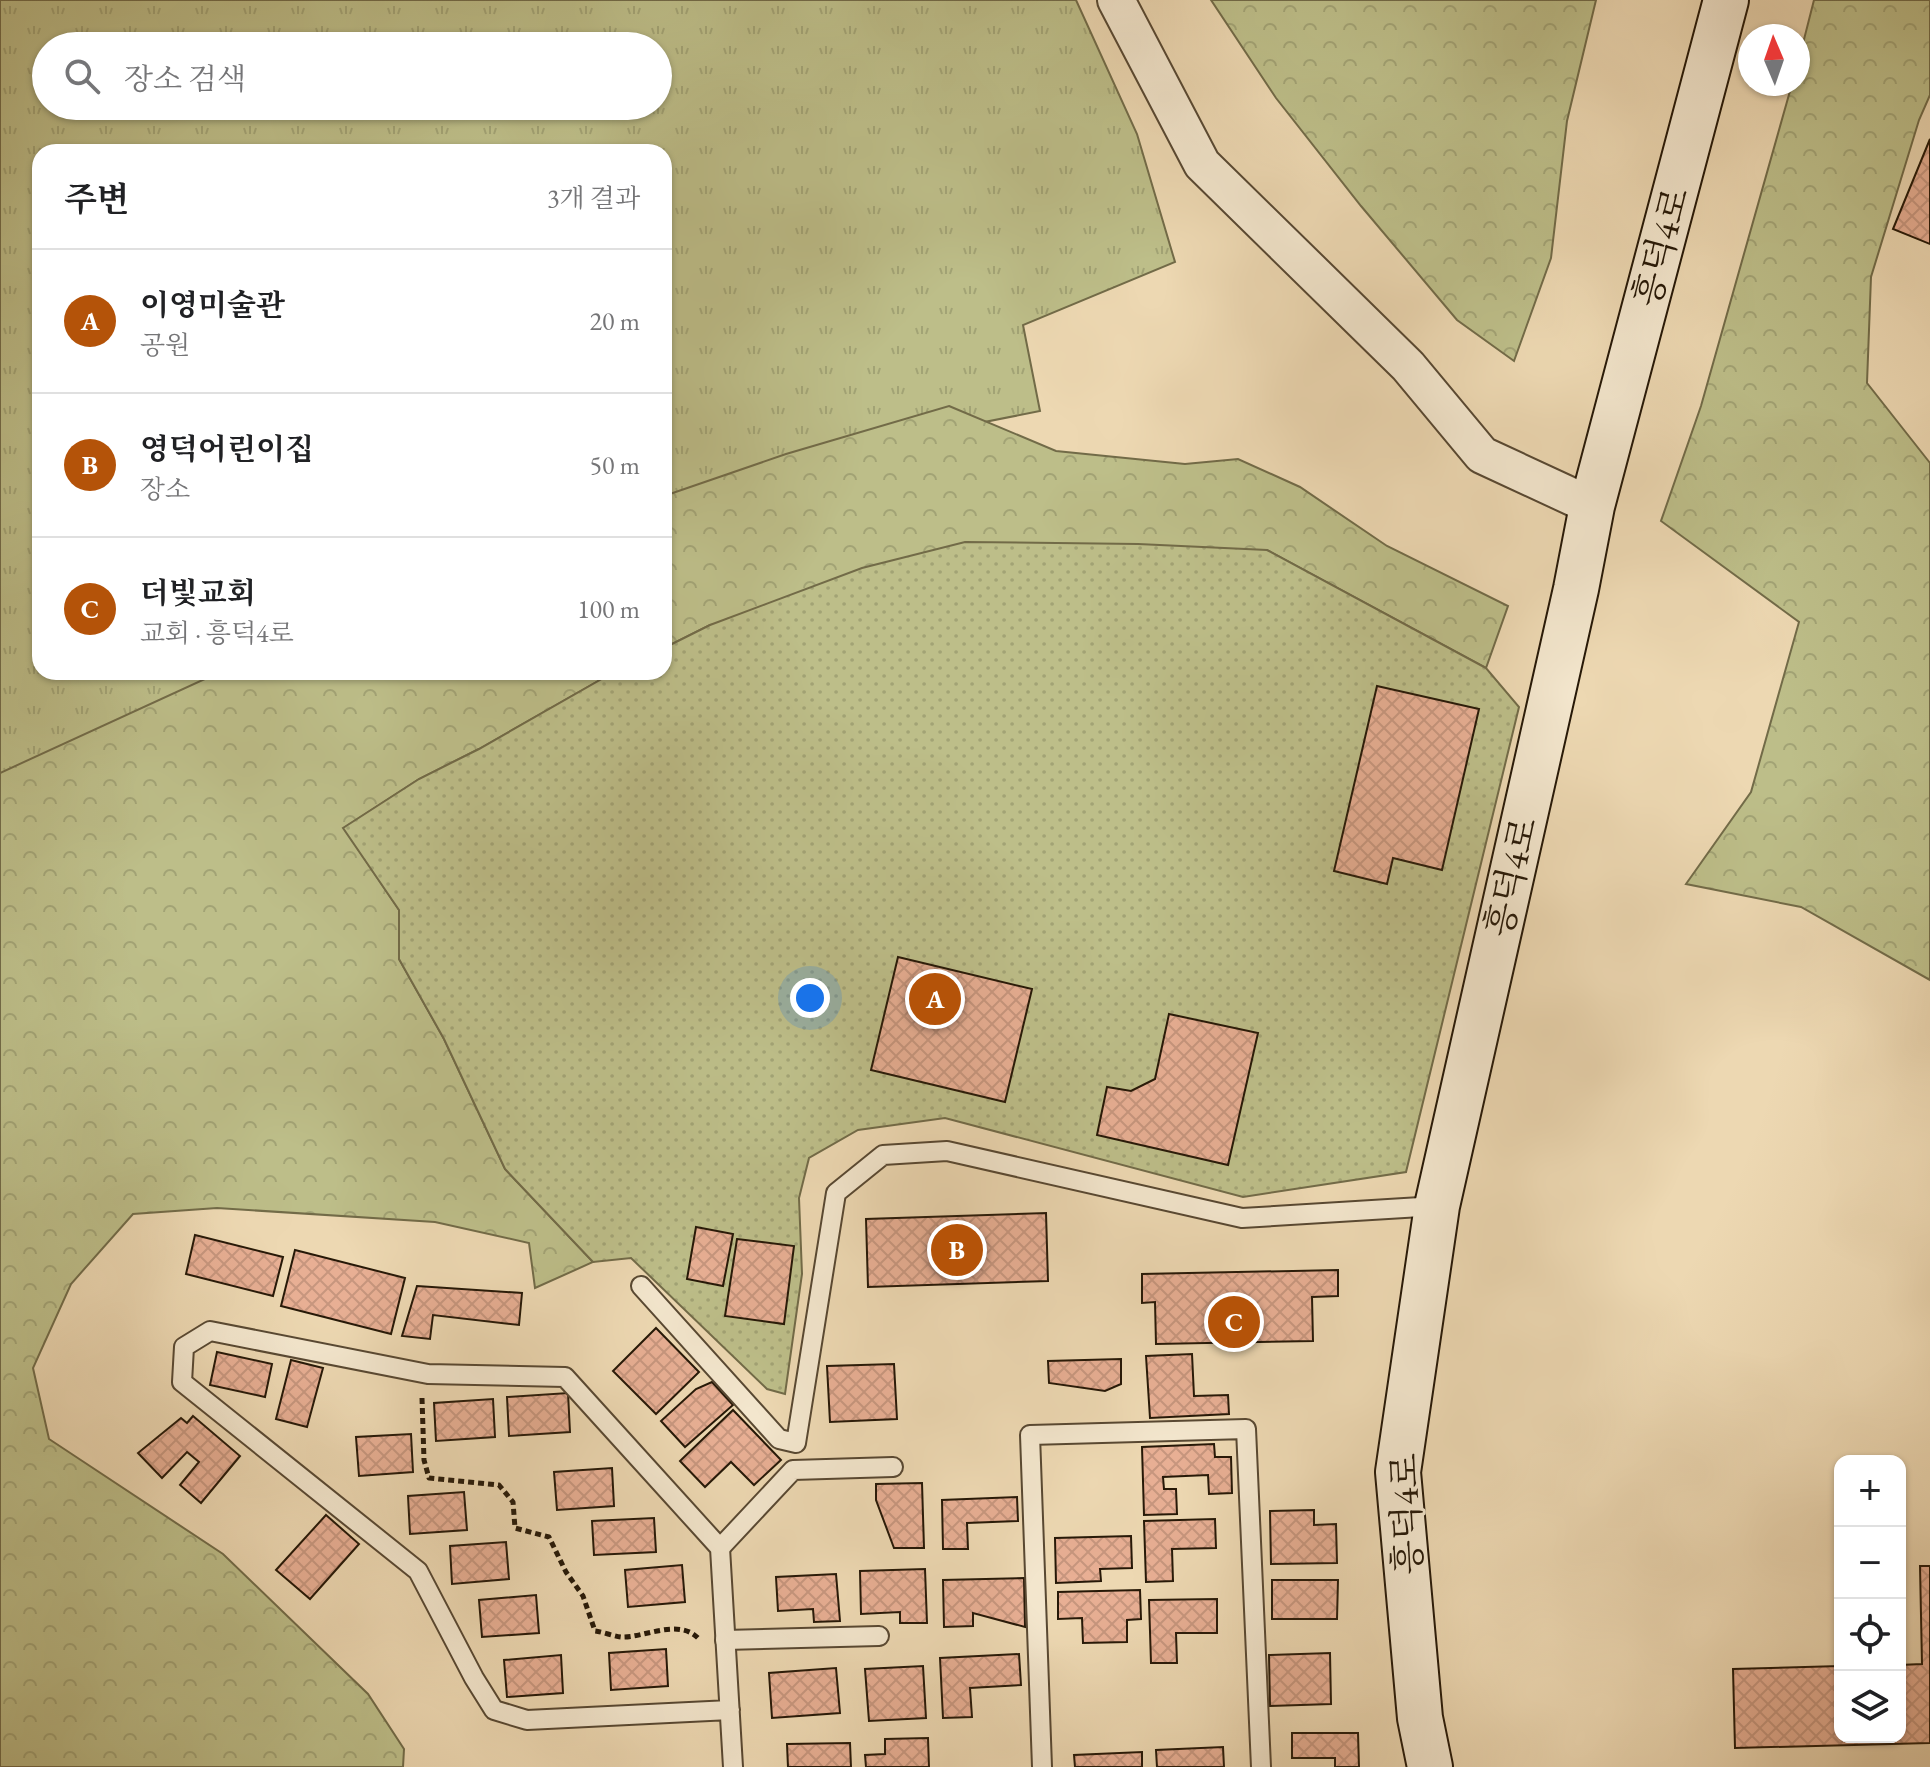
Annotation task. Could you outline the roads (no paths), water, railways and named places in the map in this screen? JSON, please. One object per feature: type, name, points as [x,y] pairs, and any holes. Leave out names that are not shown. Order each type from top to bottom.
[{"type":"street","points":[[1116,0],[1202,164],[1408,366],[1482,455],[1592,506]]},
{"type":"street","name":"흥덕4로","points":[[1430,1767],[1420,1718],[1398,1472],[1437,1206],[1573,604],[1592,506],[1726,0]]},
{"type":"lane","points":[[641,1286],[779,1439],[796,1443],[836,1193],[883,1155],[947,1151],[1242,1218],[1437,1206]]},
{"type":"lane","points":[[730,1710],[527,1720],[494,1710],[418,1571],[182,1382],[184,1347],[210,1331],[421,1373],[565,1377],[720,1548],[725,1640],[730,1710],[733,1767]]},
{"type":"lane","points":[[1042,1767],[1030,1435],[1246,1429],[1261,1767]]},
{"type":"lane","points":[[720,1548],[793,1470],[893,1467]]},
{"type":"lane","points":[[725,1640],[879,1636]]},
{"type":"place","name":"이영미술관","points":[[935,999]]},
{"type":"place","name":"영덕어린이집","points":[[957,1250]]},
{"type":"place","name":"더빛교회","points":[[1234,1322]]}]
